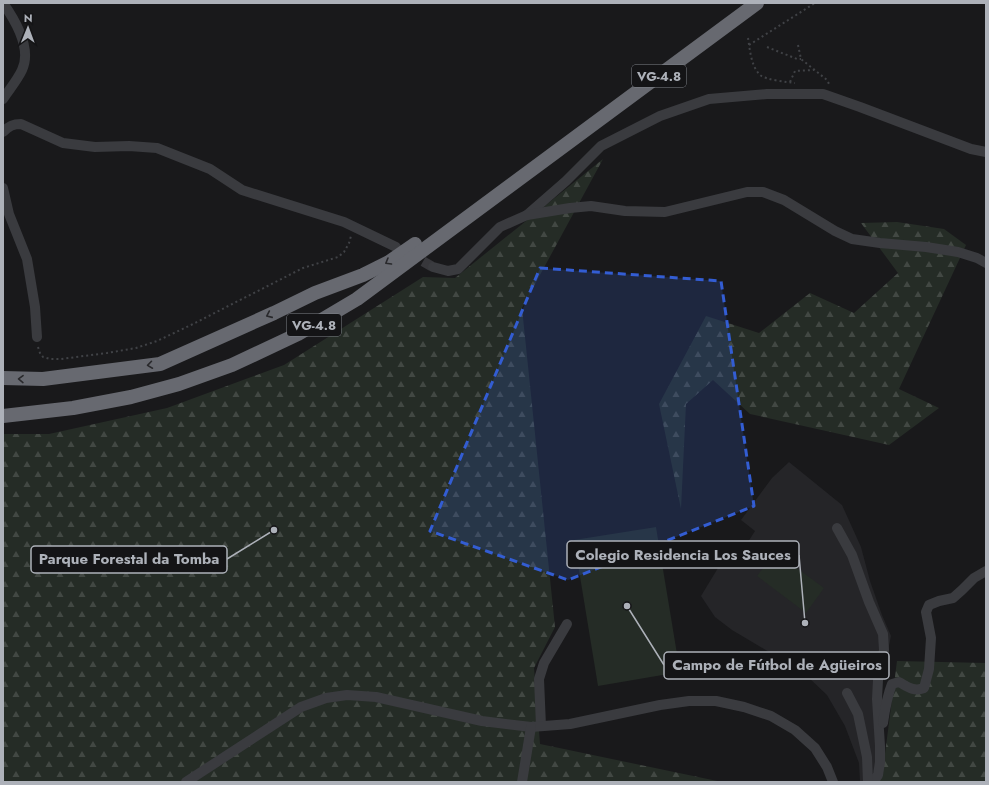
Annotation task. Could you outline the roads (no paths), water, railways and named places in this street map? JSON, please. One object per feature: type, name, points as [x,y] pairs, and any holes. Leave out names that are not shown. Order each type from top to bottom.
[{"type":"highway","name":"VG-4.8","points":[[3,414],[80,407],[131,397],[179,384],[232,365],[298,334],[357,299],[757,3]]},
{"type":"highway","points":[[3,378],[43,379],[160,364],[315,293],[363,275],[389,262],[518,170],[560,148]]},
{"type":"street","points":[[3,3],[12,15],[20,33],[25,50],[25,61],[22,70],[3,99]]},
{"type":"street","points":[[527,215],[566,181],[601,146],[660,116],[709,99],[767,94],[823,94],[971,149],[986,152]]},
{"type":"street","points":[[3,132],[14,124],[21,124],[63,144],[95,147],[129,146],[158,148],[210,169],[242,190],[344,222],[396,247]]},
{"type":"street","points":[[3,188],[10,214],[27,259],[35,308],[37,337]]},
{"type":"street","points":[[433,266],[448,271],[458,269],[500,227],[527,215],[590,206],[625,211],[664,212],[746,192],[763,192],[784,200],[852,240],[926,247],[958,252],[977,258],[986,263]]},
{"type":"street","points":[[837,528],[852,555],[869,602],[883,634],[884,650],[878,680],[877,699],[880,762],[878,775],[873,782]]},
{"type":"street","points":[[880,746],[885,710],[892,684],[899,682],[914,690],[924,688],[929,669],[931,638],[926,612],[929,606],[939,601],[953,598],[974,578],[986,570]]},
{"type":"street","points":[[541,726],[539,679],[544,663],[567,624]]},
{"type":"street","points":[[847,693],[858,714],[867,756],[868,782]]},
{"type":"street","points":[[186,782],[301,707],[326,698],[347,695],[376,697],[482,721],[530,727],[570,724],[660,705],[689,701],[716,701],[744,707],[771,716],[795,730],[815,748],[827,767],[833,782]]},
{"type":"street","points":[[522,782],[530,727]]},
{"type":"tunnel","points":[[410,254],[433,267]]},
{"type":"place","name":"Parque Forestal da Tomba","points":[[274,530]]},
{"type":"place","name":"Campo de Fútbol de Agüeiros","points":[[627,606]]},
{"type":"place","name":"Colegio Residencia Los Sauces","points":[[805,623]]}]
